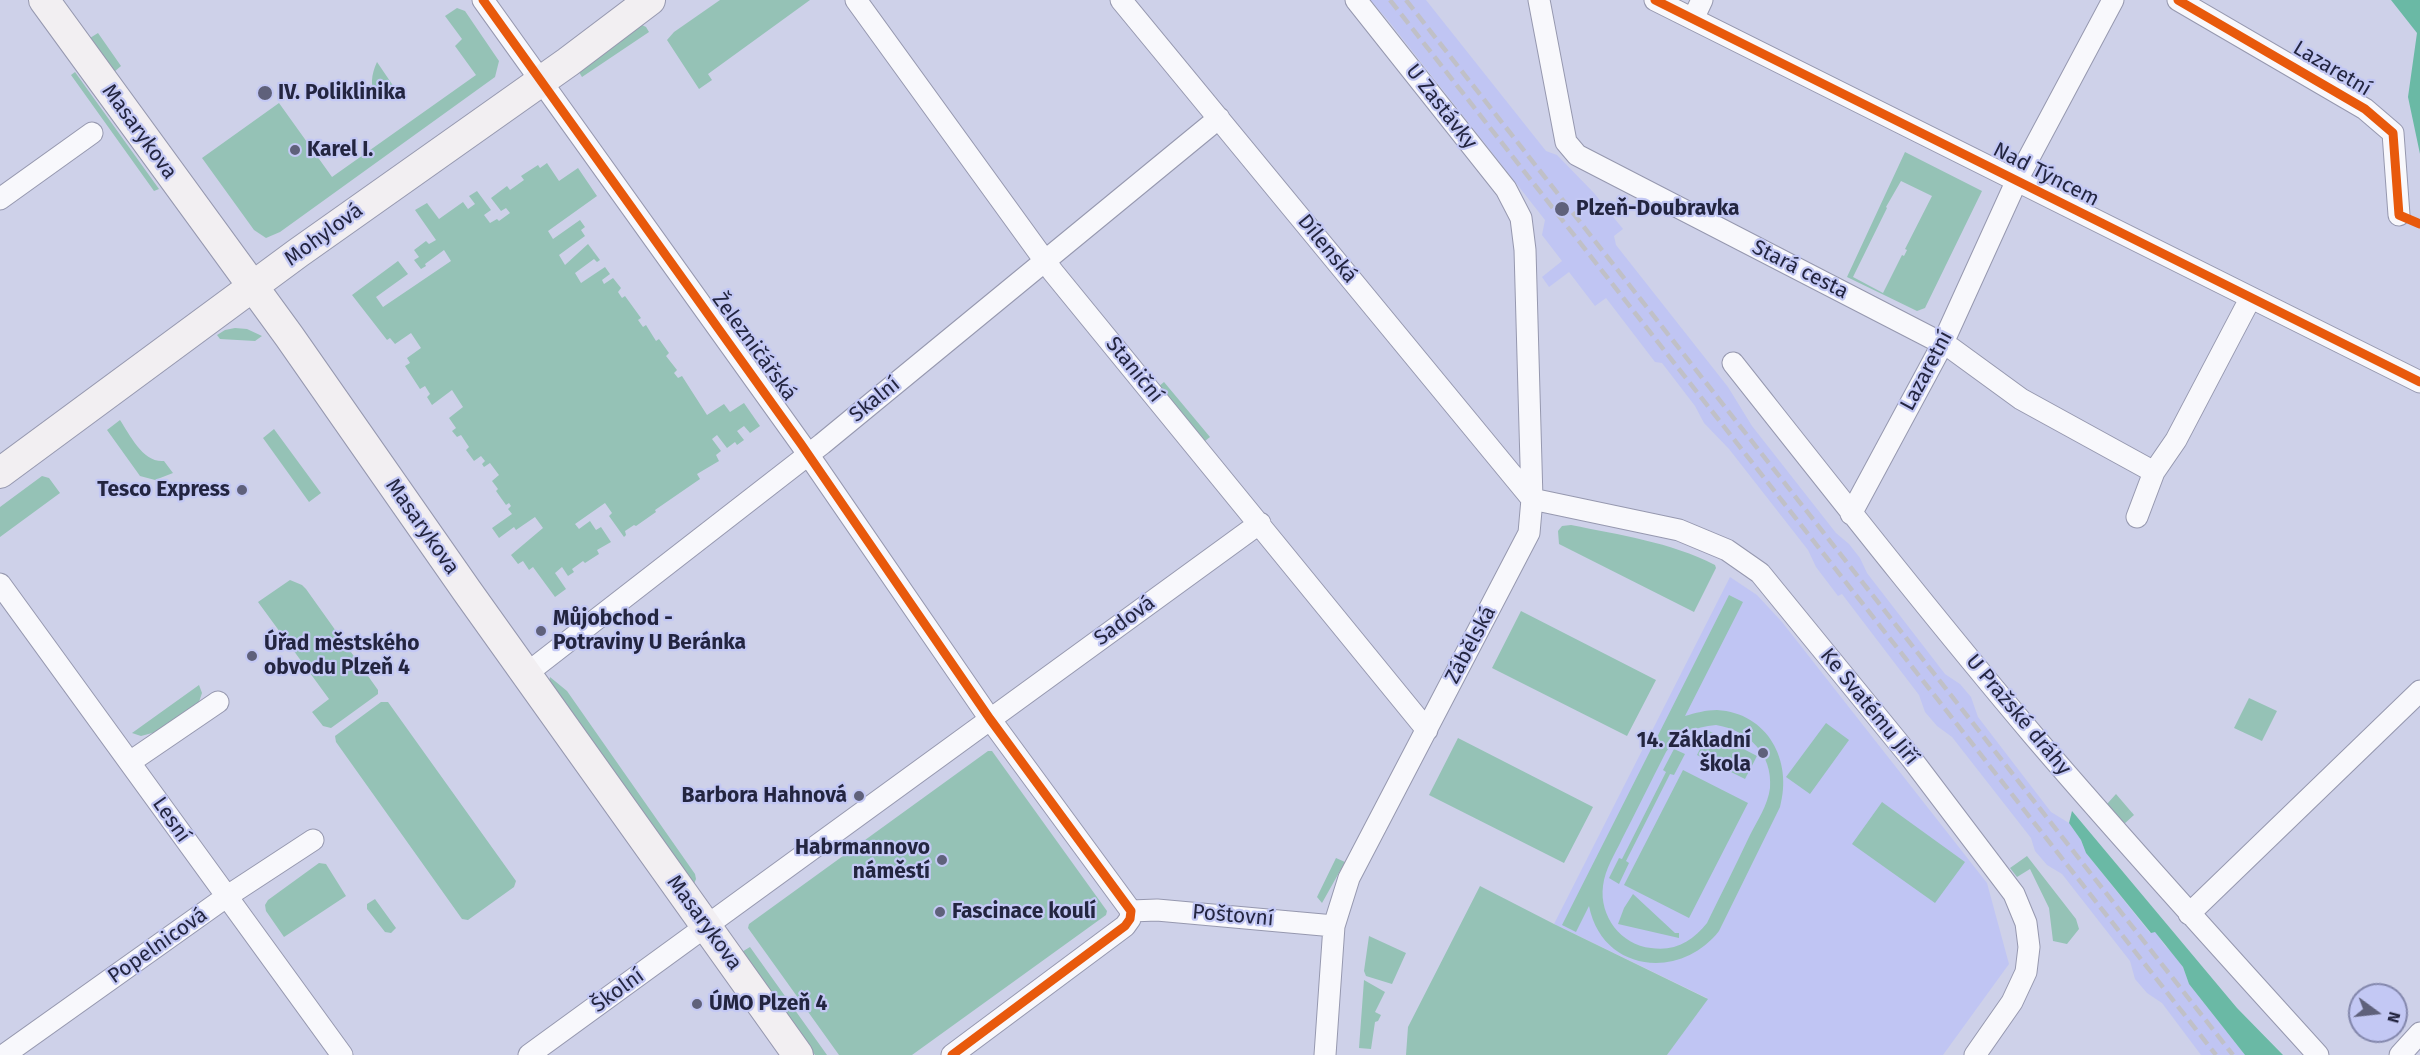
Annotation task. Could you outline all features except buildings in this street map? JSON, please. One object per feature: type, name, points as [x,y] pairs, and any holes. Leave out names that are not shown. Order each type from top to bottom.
[{"type":"main road","name":"Masarykova","points":[[44,0],[289,336],[526,674],[798,1055]]},
{"type":"main road","name":"Mohylová","points":[[0,473],[298,253],[650,0]]},
{"type":"street","name":"Železničářská","points":[[483,0],[808,454],[990,719]]},
{"type":"street","name":"Staniční","points":[[856,0],[1045,261],[1426,730]]},
{"type":"street","name":"Dílenská","points":[[1121,0],[1532,499]]},
{"type":"street","name":"U Zastávky","points":[[1356,0],[1506,189],[1521,218]]},
{"type":"street","name":"Stará cesta","points":[[1539,0],[1566,141],[1577,155],[1951,348],[2021,399],[2154,472]]},
{"type":"street","name":"Nad Týncem","points":[[1655,0],[1698,9],[2018,180],[2420,382]]},
{"type":"street","name":"Lazaretní","points":[[1851,514],[1942,345],[2018,180],[2113,0]]},
{"type":"street","name":"Lazaretní","points":[[2178,0],[2365,109],[2393,133],[2399,215]]},
{"type":"street","name":"Skalní","points":[[526,674],[808,454],[1219,118]]},
{"type":"street","points":[[0,199],[92,133]]},
{"type":"street","name":"Zábělská","points":[[1325,1055],[1334,926],[1349,878],[1529,533],[1532,499],[1525,250],[1521,218]]},
{"type":"street","points":[[2137,517],[2154,472],[2176,440],[2250,298]]},
{"type":"street","name":"U Pražské dráhy","points":[[1733,363],[1851,514],[2034,736],[2189,914],[2318,1055]]},
{"type":"street","name":"Ke Svatému Jiří","points":[[1532,499],[1679,530],[1727,550],[1752,567],[1783,600],[1911,758],[2014,894],[2026,923],[2029,947],[2025,972],[2012,1002],[1975,1055]]},
{"type":"street","name":"Sadová","points":[[990,719],[1260,523]]},
{"type":"street","name":"Lesní","points":[[0,584],[342,1055]]},
{"type":"street","points":[[2189,914],[2420,691]]},
{"type":"street","points":[[130,762],[218,702]]},
{"type":"street","points":[[706,926],[990,719],[1131,911],[1125,926],[952,1055]]},
{"type":"street","name":"Popelnicová","points":[[4,1055],[226,897],[313,840]]},
{"type":"street","name":"Poštovní","points":[[1131,911],[1157,909],[1334,926]]},
{"type":"street","name":"Školní","points":[[529,1055],[706,926]]},
{"type":"street","points":[[2400,1055],[2420,1033]]},
{"type":"shaded area","points":[[1370,0],[1426,0],[1546,151],[1557,155],[1594,193],[1623,229],[1614,236],[1616,245],[1728,387],[1752,426],[1836,533],[1860,558],[1867,573],[1945,674],[1960,684],[1971,697],[1978,717],[2051,812],[2069,823],[2081,840],[2086,853],[2150,933],[2155,931],[2173,953],[2183,967],[2189,984],[2245,1055],[2201,1055],[2162,1003],[2147,993],[2135,979],[2130,961],[2062,874],[2047,865],[2035,851],[2031,838],[1952,737],[1937,726],[1925,712],[1919,695],[1842,594],[1838,596],[1816,567],[1808,550],[1729,449],[1704,423],[1695,406],[1662,363],[1655,362],[1606,298],[1595,306],[1569,272],[1549,287],[1542,277],[1562,261],[1542,235],[1545,220]]},
{"type":"shaded area","name":"14. Základní škola","points":[[1730,577],[1757,595],[1782,622],[1987,883],[2009,964],[1943,1055],[1667,1055],[1707,998],[1554,924]]},
{"type":"green space","points":[[720,0],[810,0],[708,74],[712,80],[699,89],[667,40],[674,32]]},
{"type":"green space","points":[[2391,0],[2420,0],[2420,154],[2408,97],[2417,33]]},
{"type":"green space","points":[[457,8],[465,11],[499,61],[495,77],[280,232],[266,238],[254,230],[202,158],[279,103],[332,177],[476,75],[455,46],[462,39],[445,16]]},
{"type":"green space","points":[[638,23],[646,27],[649,32],[582,77],[577,69]]},
{"type":"green space","points":[[98,33],[121,66],[114,72],[90,38]]},
{"type":"green space","points":[[377,62],[394,87],[376,99],[372,80]]},
{"type":"green space","points":[[75,72],[159,189],[154,191],[71,75]]},
{"type":"green space","points":[[1905,152],[1982,191],[1925,308],[1917,311],[1847,277]],"holes":[[[1901,181],[1932,196],[1905,249],[1907,250],[1904,256],[1902,255],[1883,293],[1853,277]]]},
{"type":"green space","points":[[547,163],[559,181],[578,168],[597,196],[548,231],[553,239],[580,220],[585,227],[581,230],[585,236],[559,255],[565,265],[588,244],[600,260],[597,262],[594,259],[575,273],[581,283],[605,267],[610,274],[602,280],[604,284],[613,278],[621,288],[618,292],[622,298],[625,296],[641,318],[638,320],[643,327],[646,325],[656,341],[659,339],[669,353],[666,356],[677,370],[674,373],[678,378],[682,376],[707,415],[724,404],[730,412],[744,403],[760,426],[750,433],[744,426],[737,431],[744,440],[737,445],[735,442],[727,448],[717,435],[712,439],[721,451],[716,455],[719,461],[697,474],[700,479],[655,510],[656,512],[625,531],[624,537],[609,516],[612,513],[605,503],[575,524],[579,529],[590,521],[596,530],[601,527],[611,542],[597,550],[599,554],[572,569],[574,572],[568,576],[562,567],[555,573],[566,589],[555,597],[533,567],[529,570],[523,561],[518,564],[511,555],[543,528],[535,517],[516,530],[514,527],[499,538],[492,528],[512,514],[508,509],[511,506],[509,503],[506,505],[496,491],[498,489],[492,481],[499,475],[490,463],[484,467],[482,464],[485,461],[481,456],[474,461],[466,450],[469,447],[461,435],[457,437],[452,431],[456,428],[449,418],[463,407],[452,390],[432,405],[427,397],[430,394],[425,386],[420,389],[405,366],[410,363],[407,358],[421,348],[411,333],[395,344],[390,338],[387,340],[352,295],[398,261],[408,274],[376,297],[383,307],[451,261],[444,250],[421,269],[414,260],[419,257],[414,250],[426,241],[429,244],[436,240],[415,210],[427,203],[439,219],[463,202],[468,209],[475,204],[469,196],[477,191],[491,210],[484,215],[490,223],[497,219],[499,221],[510,213],[506,208],[501,211],[491,198],[507,186],[510,190],[524,180],[521,176],[538,165],[540,168]]},
{"type":"green space","points":[[235,328],[247,329],[262,336],[255,341],[220,339],[217,335]]},
{"type":"green space","points":[[1164,382],[1210,437],[1205,441],[1158,387]]},
{"type":"green space","points":[[120,420],[143,453],[150,458],[164,461],[173,473],[155,480],[140,476],[107,430]]},
{"type":"green space","points":[[274,429],[321,493],[309,502],[263,438]]},
{"type":"green space","points":[[42,476],[49,478],[60,493],[0,537],[0,507]]},
{"type":"green space","points":[[1571,525],[1680,550],[1715,565],[1716,568],[1694,612],[1559,544],[1558,531],[1562,526]]},
{"type":"green space","points":[[290,580],[306,589],[378,690],[378,694],[331,728],[323,726],[312,712],[329,699],[258,602]]},
{"type":"green space","points":[[1729,595],[1743,602],[1685,716],[1717,710],[1735,713],[1750,720],[1763,730],[1772,742],[1783,773],[1783,790],[1780,807],[1719,931],[1703,947],[1684,957],[1664,962],[1644,962],[1626,956],[1609,945],[1597,928],[1589,906],[1576,932],[1562,925]],"holes":[[[1716,725],[1748,738],[1763,754],[1770,776],[1770,788],[1765,807],[1702,929],[1689,940],[1675,947],[1659,949],[1640,946],[1622,935],[1609,918],[1603,897],[1604,880],[1608,868],[1671,746],[1682,736],[1694,730]]]},
{"type":"green space","points":[[1521,611],[1656,680],[1627,736],[1492,668]]},
{"type":"green space","points":[[550,677],[567,691],[695,874],[696,879],[693,886],[549,683]]},
{"type":"green space","points":[[199,685],[202,693],[199,702],[156,732],[141,736],[132,733]]},
{"type":"green space","points":[[2249,698],[2277,711],[2262,741],[2234,728]]},
{"type":"green space","points":[[381,702],[388,702],[516,881],[514,887],[468,920],[462,919],[336,742],[335,736]]},
{"type":"green space","points":[[1826,723],[1849,740],[1810,794],[1786,777]]},
{"type":"green space","points":[[1709,731],[1757,756],[1745,779],[1697,755]]},
{"type":"green space","points":[[1458,738],[1593,807],[1564,863],[1429,795]]},
{"type":"green space","points":[[1674,749],[1685,754],[1674,775],[1670,774],[1626,861],[1629,863],[1619,884],[1609,878],[1619,858],[1622,859],[1666,772],[1663,770]]},
{"type":"green space","points":[[988,751],[992,751],[1107,911],[1106,915],[912,1055],[839,1055],[748,928],[749,924]]},
{"type":"green space","points":[[1683,770],[1748,803],[1689,918],[1624,885]]},
{"type":"green space","points":[[2116,794],[2134,815],[2124,824],[2107,804]]},
{"type":"green space","points":[[1882,802],[1965,862],[1935,903],[1852,844]]},
{"type":"green space","points":[[2072,811],[2237,1008],[2283,1055],[2245,1055],[2189,984],[2183,967],[2155,932],[2151,933],[2086,853],[2081,840],[2069,823]]},
{"type":"green space","points":[[2027,856],[2076,919],[2079,929],[2067,944],[2053,941],[2049,908],[2030,869],[2017,877],[2010,868]]},
{"type":"green space","points":[[1336,858],[1345,862],[1322,903],[1317,897]]},
{"type":"green space","points":[[319,863],[326,864],[346,896],[284,937],[266,911],[265,905],[268,900]]},
{"type":"green space","points":[[1480,886],[1708,999],[1667,1055],[1406,1055],[1408,1027]]},
{"type":"green space","points":[[1633,894],[1675,933],[1679,933],[1679,938],[1618,924]]},
{"type":"green space","points":[[375,899],[396,928],[391,933],[385,932],[367,909],[367,904]]},
{"type":"green space","points":[[1369,936],[1406,953],[1392,984],[1366,976],[1364,971]]},
{"type":"green space","points":[[750,947],[827,1055],[815,1055],[740,953]]},
{"type":"green space","points":[[1364,980],[1385,992],[1375,1012],[1381,1015],[1375,1022],[1371,1049],[1359,1048]]},
{"type":"railway","points":[[1390,0],[2216,1055]]},
{"type":"railway","points":[[1406,0],[2233,1055]]},
{"type":"cycle path","points":[[483,0],[801,444],[990,719],[1131,911],[1130,919],[1125,926],[952,1055]]},
{"type":"cycle path","points":[[1655,0],[2420,382]]},
{"type":"cycle path","points":[[2178,0],[2365,109],[2393,133],[2399,215],[2420,224]]},
{"type":"place","name":"IV. Poliklinika","points":[[265,93]]},
{"type":"place","name":"Karel I.","points":[[295,150]]},
{"type":"place","name":"Plzeň-Doubravka","points":[[1562,209]]},
{"type":"place","name":"Tesco Express","points":[[242,490]]},
{"type":"place","name":"Můjobchod - Potraviny U Beránka","points":[[541,631]]},
{"type":"place","name":"Úřad městského obvodu Plzeň 4","points":[[252,656]]},
{"type":"place","name":"14. Základní škola","points":[[1763,753]]},
{"type":"place","name":"Barbora Hahnová","points":[[859,796]]},
{"type":"place","name":"Habrmannovo náměstí","points":[[942,860]]},
{"type":"place","name":"Fascinace koulí","points":[[940,912]]},
{"type":"place","name":"ÚMO Plzeň 4","points":[[697,1004]]}]
